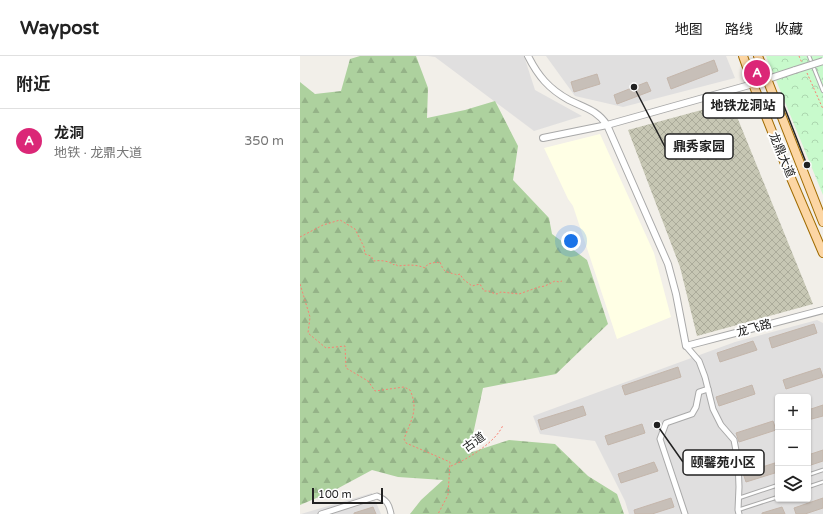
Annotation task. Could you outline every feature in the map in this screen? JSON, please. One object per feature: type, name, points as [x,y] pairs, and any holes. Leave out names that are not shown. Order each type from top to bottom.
[{"type":"main road","name":"龙鼎大道","points":[[743,56],[753,84],[823,253]]},
{"type":"main road","name":"龙鼎大道","points":[[758,56],[823,222]]},
{"type":"street","points":[[528,56],[537,73],[550,88],[569,100],[601,116],[607,125],[668,264],[676,294],[686,346],[699,361],[713,410],[722,425],[734,440],[738,461],[738,512]]},
{"type":"street","points":[[543,138],[607,125],[753,84],[823,61]]},
{"type":"street","name":"龙飞路","points":[[686,346],[823,310]]},
{"type":"street","points":[[685,514],[660,439],[666,423],[692,414],[696,407],[699,392],[708,389]]},
{"type":"street","points":[[321,514],[377,496],[386,501],[389,505],[391,514]]},
{"type":"lane","points":[[809,56],[823,91]]},
{"type":"lane","points":[[811,474],[823,470]]},
{"type":"lane","points":[[811,486],[823,482]]},
{"type":"lane","points":[[738,498],[775,486]]},
{"type":"lane","points":[[738,512],[775,498]]},
{"type":"path","points":[[799,56],[802,63]]},
{"type":"path","points":[[805,69],[823,109]]},
{"type":"path","points":[[300,237],[323,225],[340,220],[355,229],[364,247],[365,254],[371,256],[374,261],[380,260],[398,266],[409,264],[425,268],[428,264],[440,262],[446,273],[457,275],[460,274],[463,279],[472,286],[480,284],[484,291],[493,293],[501,292],[519,294],[545,286],[555,281],[562,281]]},
{"type":"path","points":[[300,284],[310,317],[308,333],[326,348],[345,346],[346,368],[368,381],[375,391],[404,386],[410,390],[415,400],[415,411],[404,439],[406,443],[450,462],[448,495],[438,514]]},
{"type":"path","name":"古道","points":[[450,466],[489,443],[501,431],[503,425]]},
{"type":"shaded area","points":[[428,56],[524,56],[535,90],[582,116],[534,131],[435,57]]},
{"type":"shaded area","points":[[546,56],[726,56],[735,78],[623,107],[575,96]]},
{"type":"shaded area","points":[[731,102],[813,304],[697,336],[680,267],[628,130]]},
{"type":"shaded area","points":[[600,134],[654,253],[671,317],[617,339],[573,206],[568,199],[544,148]]},
{"type":"shaded area","points":[[817,320],[823,323],[823,514],[629,514],[625,501],[595,441],[540,434],[533,416],[735,342]]},
{"type":"shaded area","points":[[372,493],[381,514],[301,514]]},
{"type":"green space","points":[[360,56],[416,56],[428,88],[427,118],[465,110],[495,101],[518,146],[513,180],[549,218],[552,234],[587,260],[608,324],[556,374],[483,388],[469,453],[509,440],[555,444],[588,476],[617,494],[624,514],[410,514],[421,500],[443,480],[398,477],[372,470],[333,491],[300,505],[300,82],[315,94],[341,91],[350,59]]},
{"type":"green space","points":[[766,56],[823,56],[823,195],[769,63]]},
{"type":"building","points":[[714,60],[718,71],[671,89],[667,78]]},
{"type":"building","points":[[597,74],[600,84],[574,92],[571,82]]},
{"type":"building","points":[[647,82],[651,91],[617,104],[614,95]]},
{"type":"building","points":[[814,324],[817,333],[772,348],[769,338]]},
{"type":"building","points":[[753,341],[757,350],[720,362],[717,353]]},
{"type":"building","points":[[678,367],[681,377],[625,395],[622,386]]},
{"type":"building","points":[[820,368],[823,377],[786,389],[783,380]]},
{"type":"building","points":[[752,385],[755,394],[719,406],[716,397]]},
{"type":"building","points":[[823,405],[823,416],[811,419],[811,409]]},
{"type":"building","points":[[583,406],[586,415],[541,430],[538,420]]},
{"type":"building","points":[[773,421],[775,427],[775,430],[739,442],[736,433]]},
{"type":"building","points":[[642,424],[645,433],[608,445],[605,436]]},
{"type":"building","points":[[823,450],[823,461],[811,465],[811,454]]},
{"type":"building","points":[[654,462],[658,471],[621,483],[618,474]]},
{"type":"building","points":[[775,463],[775,473],[746,482],[743,473]]},
{"type":"building","points":[[671,498],[674,507],[652,514],[635,514],[634,510]]},
{"type":"building","points":[[823,498],[823,508],[805,514],[796,514],[794,508]]},
{"type":"building","points":[[373,507],[376,514],[354,514],[354,513]]},
{"type":"building","points":[[782,507],[785,514],[762,514],[762,513]]},
{"type":"place","name":"龙洞","points":[[757,73]]},
{"type":"place","name":"鼎秀家园","points":[[634,87]]},
{"type":"place","name":"地铁龙洞站","points":[[807,165]]},
{"type":"place","name":"颐馨苑小区","points":[[657,425]]}]
